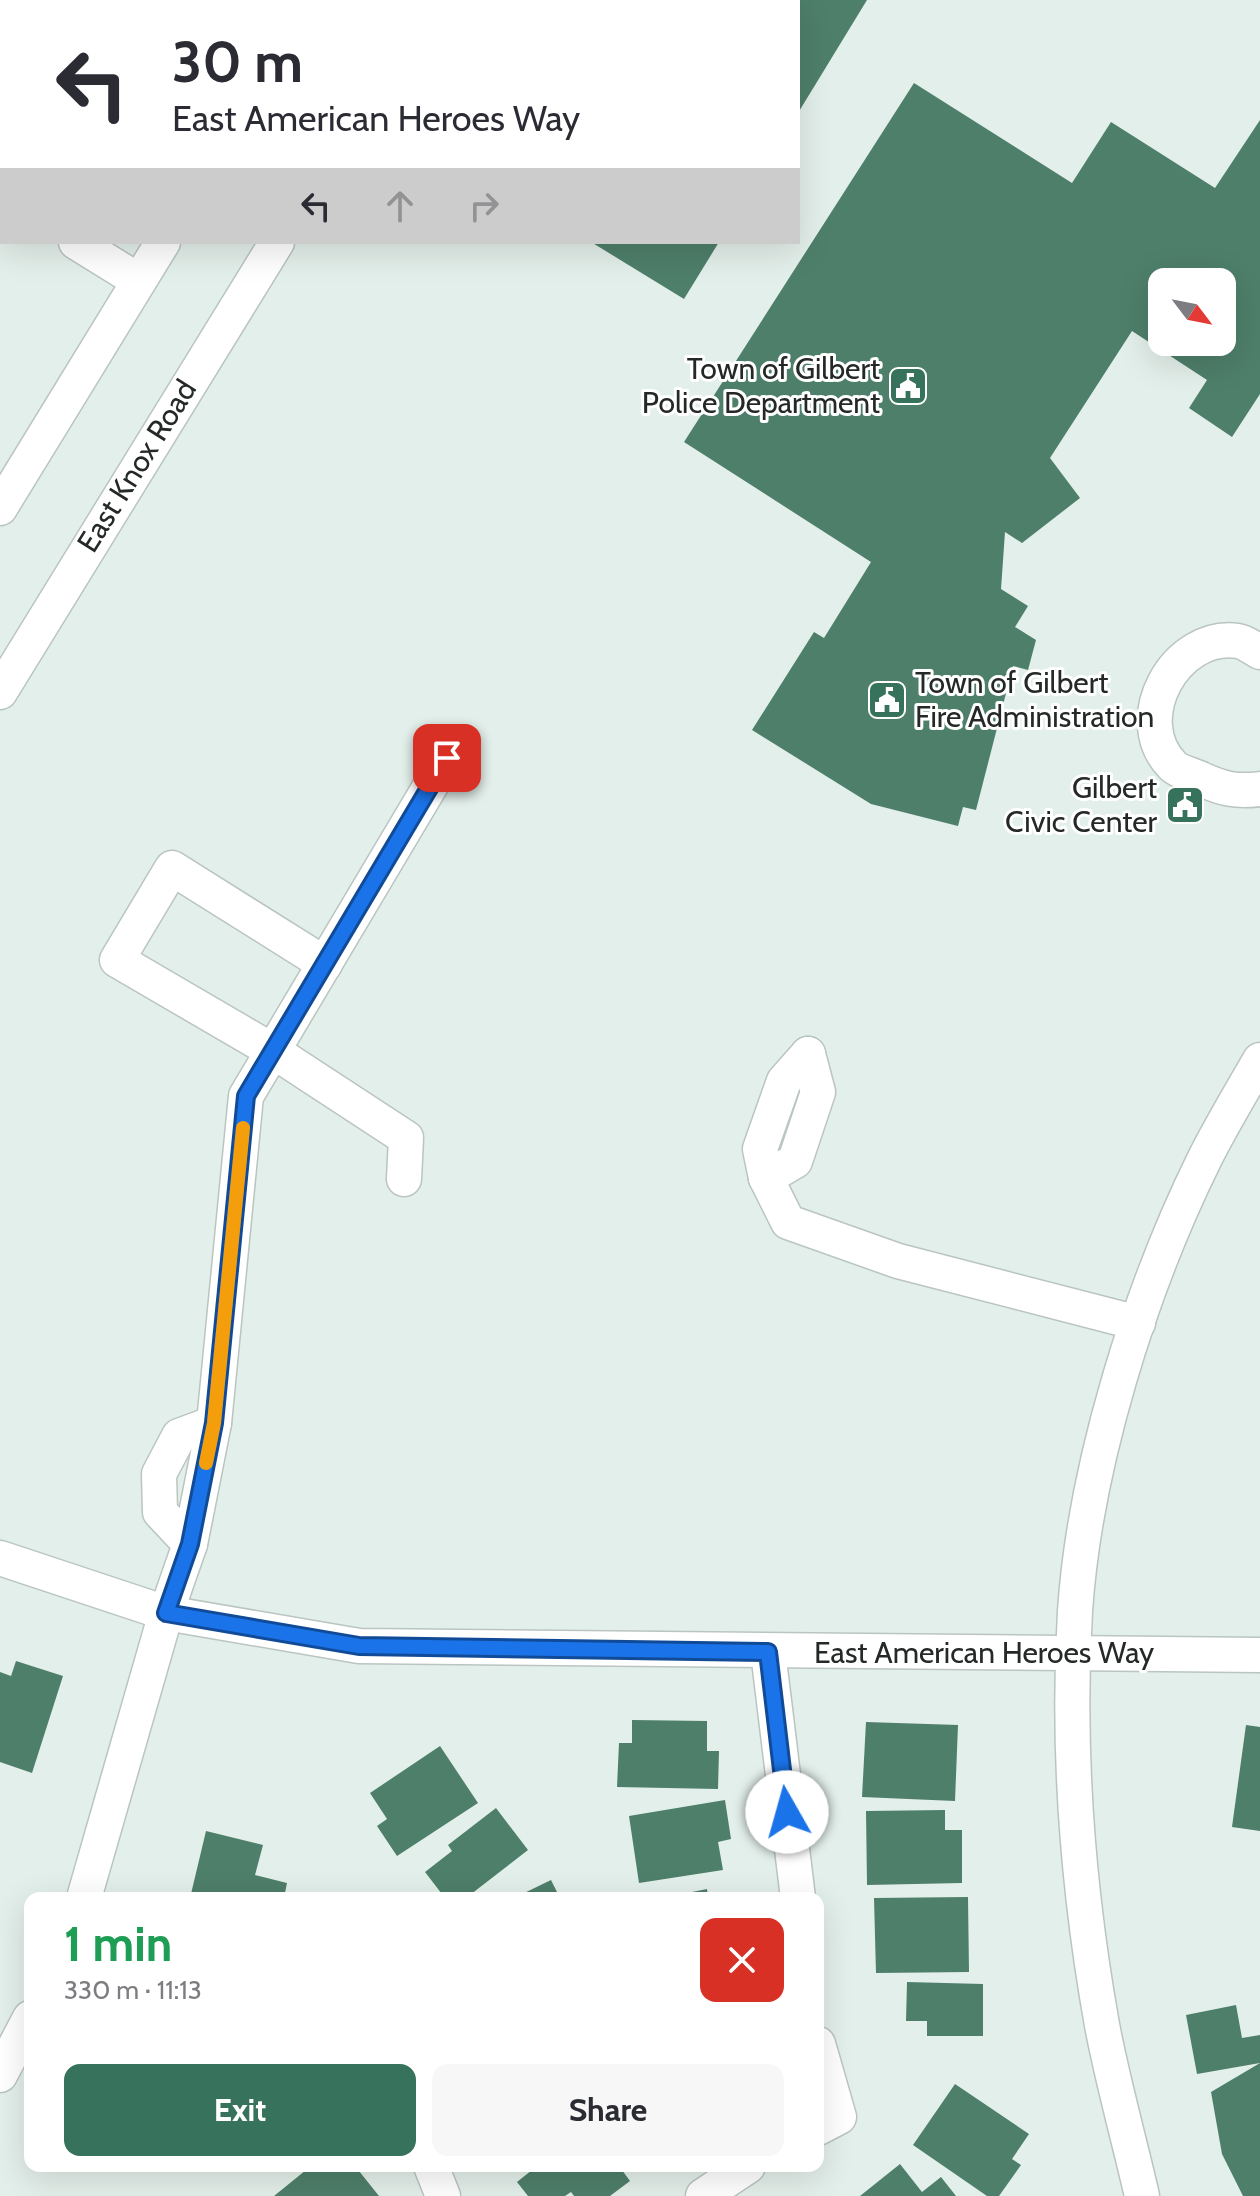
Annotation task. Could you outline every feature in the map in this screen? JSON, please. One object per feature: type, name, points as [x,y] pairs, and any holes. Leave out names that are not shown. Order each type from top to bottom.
[{"type":"street","points":[[79,244],[139,281]]},
{"type":"street","points":[[0,508],[162,244]]},
{"type":"street","name":"East Knox Road","points":[[0,692],[276,244]]},
{"type":"street","points":[[1260,652],[1239,641],[1203,645],[1173,666],[1157,698],[1156,722],[1156,734],[1173,767],[1231,793],[1260,789]]},
{"type":"street","points":[[86,1892],[166,1613],[190,1544],[214,1423],[246,1096],[447,758]]},
{"type":"street","points":[[325,964],[172,868],[117,960],[273,1051],[406,1138],[404,1179]]},
{"type":"street","points":[[1142,2196],[1096,1986],[1079,1837],[1074,1652],[1083,1544],[1104,1445],[1138,1323],[1193,1183],[1260,1060]]},
{"type":"street","points":[[766,1178],[788,1222],[898,1261],[1138,1323]]},
{"type":"street","name":"East American Heroes Way","points":[[0,1558],[166,1613],[359,1646],[1260,1655]]},
{"type":"street","points":[[768,1652],[797,1892]]},
{"type":"street","points":[[0,2075],[24,2029]]},
{"type":"street","points":[[824,2065],[839,2117],[824,2125]]},
{"type":"street","points":[[433,2172],[443,2196]]},
{"type":"street","points":[[703,2196],[739,2172]]},
{"type":"building","points":[[800,0],[867,0],[800,110]]},
{"type":"building","name":"Town of Gilbert Police Department","points":[[914,83],[1072,183],[1111,122],[1215,188],[1260,120],[1260,394],[1232,437],[1189,408],[1207,380],[1170,356],[1236,356],[1236,268],[1148,268],[1148,341],[1132,331],[1050,458],[1080,498],[1022,543],[1005,532],[1001,589],[1028,606],[1015,627],[1036,640],[1028,670],[1013,666],[976,810],[963,807],[958,826],[871,804],[752,730],[814,632],[824,638],[871,562],[684,442]]},
{"type":"building","points":[[594,244],[718,244],[684,299]]},
{"type":"building","points":[[16,1661],[63,1676],[32,1773],[0,1762],[0,1672],[11,1676]]},
{"type":"building","points":[[632,1720],[707,1721],[707,1751],[719,1751],[718,1789],[617,1787],[619,1743],[632,1743]]},
{"type":"building","points":[[866,1722],[958,1725],[955,1801],[862,1797]]},
{"type":"building","points":[[1246,1725],[1260,1727],[1260,1831],[1232,1827]]},
{"type":"building","points":[[440,1746],[478,1803],[397,1856],[377,1826],[387,1819],[370,1793]]},
{"type":"building","points":[[725,1800],[731,1839],[718,1842],[723,1870],[639,1883],[629,1816]]},
{"type":"building","points":[[496,1808],[528,1850],[474,1892],[440,1892],[425,1872],[452,1851],[448,1845]]},
{"type":"building","points":[[945,1810],[945,1830],[962,1830],[962,1883],[867,1885],[866,1811]]},
{"type":"building","points":[[206,1831],[263,1845],[255,1875],[287,1883],[285,1892],[191,1892]]},
{"type":"building","points":[[551,1880],[557,1892],[526,1892]]},
{"type":"building","points":[[968,1897],[969,1972],[876,1973],[874,1898]]},
{"type":"building","points":[[907,1982],[983,1984],[983,2036],[927,2036],[927,2021],[906,2021]]},
{"type":"building","points":[[1236,2005],[1242,2038],[1260,2035],[1260,2063],[1197,2074],[1186,2015]]},
{"type":"building","points":[[1260,2063],[1260,2196],[1243,2196],[1222,2154],[1211,2092]]},
{"type":"building","points":[[955,2084],[1029,2134],[1012,2159],[1021,2165],[999,2196],[987,2196],[913,2145]]},
{"type":"building","points":[[900,2164],[922,2192],[941,2177],[956,2196],[860,2196]]},
{"type":"building","points":[[304,2172],[360,2172],[379,2196],[274,2196]]},
{"type":"building","points":[[530,2172],[623,2172],[630,2181],[610,2196],[574,2196],[571,2192],[565,2196],[528,2196],[517,2182]]},
{"type":"slow traffic","points":[[206,1463],[214,1423],[243,1128]]},
{"type":"place","name":"Town of Gilbert Police Department","points":[[908,386]]},
{"type":"place","name":"Town of Gilbert Fire Administration","points":[[887,700]]},
{"type":"place","name":"Gilbert Civic Center","points":[[1185,805]]},
{"type":"route","points":[[447,758],[246,1096],[214,1423],[190,1544],[166,1613],[359,1646],[768,1652],[787,1812]]}]
